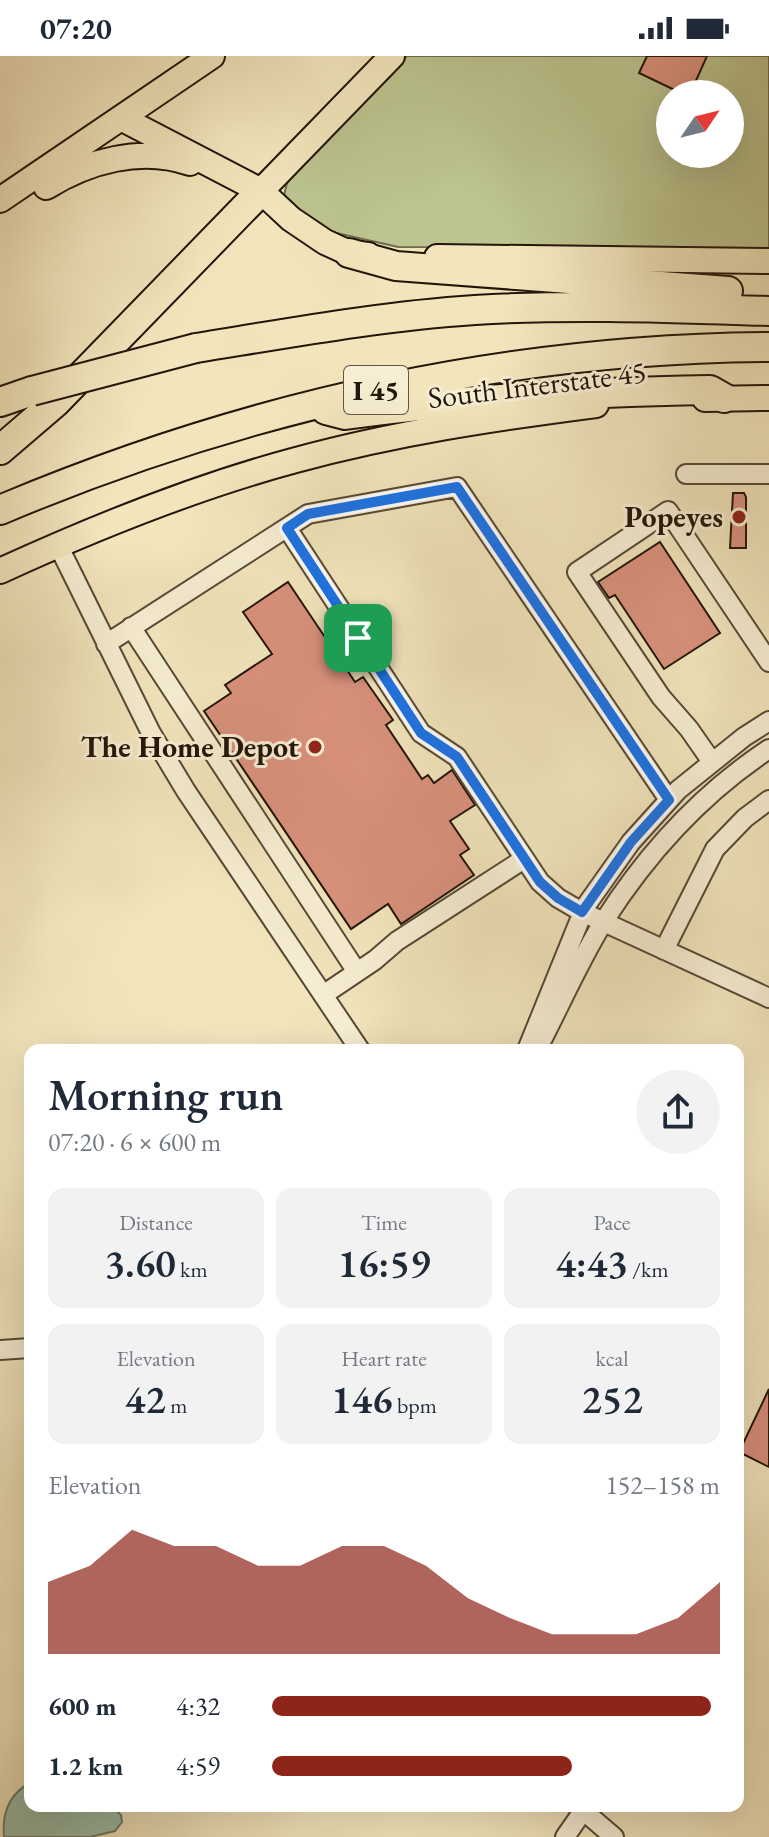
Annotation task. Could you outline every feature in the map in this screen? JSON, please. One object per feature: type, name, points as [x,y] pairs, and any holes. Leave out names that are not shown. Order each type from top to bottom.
[{"type":"highway","points":[[0,450],[56,402],[261,191]]},
{"type":"highway","points":[[349,253],[396,266],[769,294]]},
{"type":"highway","name":"I 45","points":[[0,402],[196,348],[337,325],[475,310],[631,307],[769,311]]},
{"type":"highway","name":"I 45","points":[[0,510],[175,444],[310,405],[407,383],[552,360],[649,351],[769,347]]},
{"type":"highway","points":[[310,405],[345,415],[547,394],[710,390],[724,398]]},
{"type":"main road","points":[[0,200],[212,56]]},
{"type":"main road","points":[[261,191],[392,56]]},
{"type":"main road","points":[[121,118],[261,191],[307,231],[349,253],[403,257],[769,261]]},
{"type":"main road","points":[[0,216],[73,171],[97,162],[140,157],[178,159],[233,178]]},
{"type":"main road","name":"South Interstate 45","points":[[0,571],[167,501],[296,460],[399,436],[598,404],[769,398]]},
{"type":"street","points":[[686,474],[769,474]]},
{"type":"street","points":[[106,644],[308,514],[457,487],[669,800]]},
{"type":"street","points":[[712,762],[661,697],[577,572],[668,511],[769,662]]},
{"type":"street","points":[[287,528],[421,733],[457,757],[540,882],[558,898],[603,923],[769,998]]},
{"type":"street","points":[[58,545],[151,733],[186,791],[356,1044]]},
{"type":"street","points":[[131,627],[357,972]]},
{"type":"street","points":[[529,1044],[582,912],[631,842],[669,800],[712,762],[769,721]]},
{"type":"street","points":[[540,1044],[603,923],[645,861],[684,817],[738,770],[769,749]]},
{"type":"street","points":[[664,950],[715,849],[745,818],[769,800]]},
{"type":"street","points":[[323,995],[397,941],[524,859]]},
{"type":"street","points":[[0,1350],[24,1348]]},
{"type":"street","points":[[565,1837],[578,1812]]},
{"type":"street","points":[[585,1812],[614,1837]]},
{"type":"shaded area","points":[[407,56],[769,56],[769,248],[398,247],[332,232],[296,211],[284,196],[288,178]]},
{"type":"shaded area","points":[[23,1788],[24,1812],[118,1812],[122,1822],[115,1831],[90,1837],[4,1837],[8,1806]]},
{"type":"building","points":[[647,56],[707,56],[696,80],[656,81],[639,73]]},
{"type":"building","points":[[733,493],[744,493],[746,497],[746,548],[730,548]]},
{"type":"building","points":[[660,542],[720,633],[664,669],[615,595],[609,598],[598,582]]},
{"type":"building","name":"The Home Depot","points":[[288,582],[355,682],[363,677],[393,720],[386,725],[422,779],[428,775],[434,783],[452,770],[475,805],[450,821],[469,849],[460,855],[474,875],[401,924],[388,904],[351,929],[204,711],[231,693],[225,685],[272,654],[243,612]]},
{"type":"building","points":[[769,1389],[769,1467],[744,1454],[744,1442]]},
{"type":"place","name":"Popeyes","points":[[739,517]]},
{"type":"place","name":"The Home Depot","points":[[315,747]]},
{"type":"route","points":[[457,487],[669,800],[631,842],[582,912],[558,898],[540,882],[457,757],[421,733],[358,638],[287,528],[308,514],[457,487]]}]
